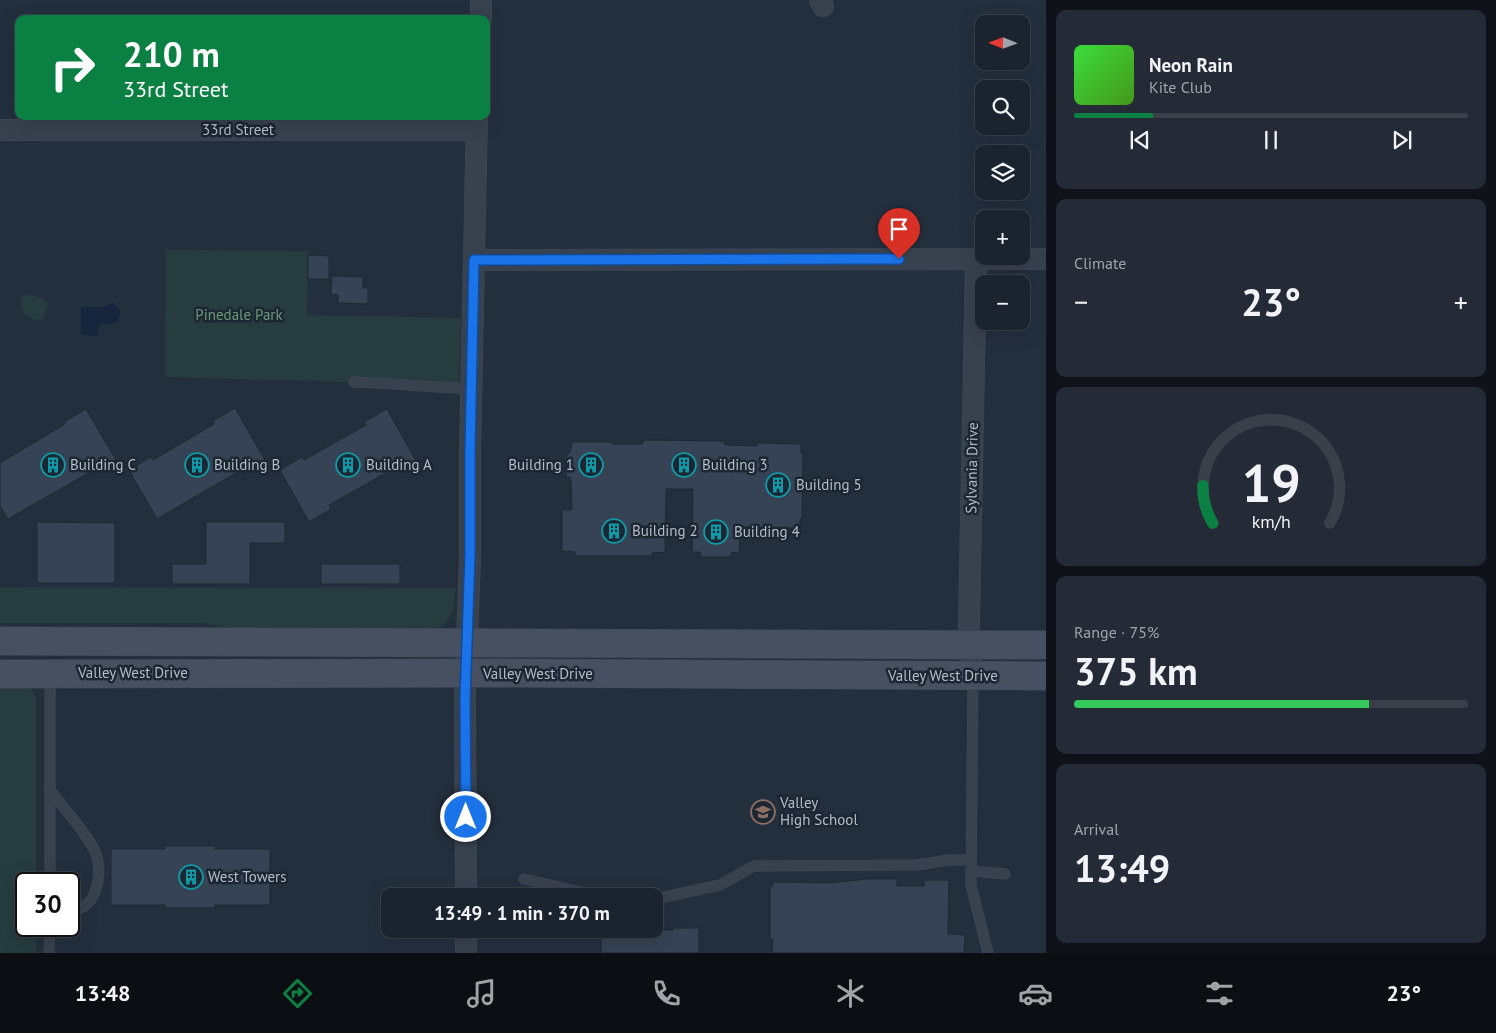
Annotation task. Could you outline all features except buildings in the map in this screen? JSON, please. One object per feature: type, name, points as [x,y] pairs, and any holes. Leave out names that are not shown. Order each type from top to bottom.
[{"type":"main road","name":"Valley West Drive","points":[[0,641],[1046,644]]},
{"type":"main road","name":"Valley West Drive","points":[[0,674],[466,673],[1046,676]]},
{"type":"street","points":[[481,0],[481,15]]},
{"type":"street","points":[[466,888],[466,673],[477,123]]},
{"type":"street","name":"33rd Street","points":[[0,130],[477,123]]},
{"type":"street","points":[[474,260],[975,259]]},
{"type":"street","points":[[1030,259],[1046,259]]},
{"type":"street","name":"Sylvania Drive","points":[[973,676],[969,644],[976,265]]},
{"type":"street","points":[[466,938],[466,953]]},
{"type":"lane","points":[[354,382],[389,383],[432,388],[471,388]]},
{"type":"lane","points":[[50,673],[50,872]]},
{"type":"lane","points":[[973,676],[971,885],[988,953]]},
{"type":"lane","points":[[50,790],[79,828],[97,856],[99,870],[98,886],[94,897],[88,905],[80,909]]},
{"type":"lane","points":[[663,898],[720,885],[754,866],[917,865],[948,860],[1005,874]]},
{"type":"lane","points":[[524,879],[547,888]]},
{"type":"lane","points":[[50,937],[50,953]]},
{"type":"green space","name":"Pinedale Park","points":[[166,250],[308,251],[307,315],[461,318],[459,388],[389,383],[165,377]]},
{"type":"green space","points":[[30,294],[46,301],[48,306],[42,319],[37,321],[24,314],[20,302],[22,297]]},
{"type":"green space","points":[[0,587],[455,588],[453,608],[449,619],[432,631],[248,632],[202,623],[0,623]]},
{"type":"green space","points":[[22,684],[31,689],[36,699],[36,872],[15,872],[15,937],[36,937],[36,953],[0,953],[0,685]]},
{"type":"water","points":[[113,303],[121,311],[117,322],[99,325],[98,336],[81,335],[81,307],[103,307]]},
{"type":"place","name":"Building C","points":[[53,465]]},
{"type":"place","name":"Building B","points":[[197,465]]},
{"type":"place","name":"Building A","points":[[348,465]]},
{"type":"place","name":"Building 1","points":[[591,465]]},
{"type":"place","name":"Building 3","points":[[684,465]]},
{"type":"place","name":"Building 5","points":[[778,485]]},
{"type":"place","name":"Building 2","points":[[614,531]]},
{"type":"place","name":"Building 4","points":[[716,532]]},
{"type":"place","name":"Valley High School","points":[[763,812]]},
{"type":"place","name":"West Towers","points":[[191,877]]},
{"type":"route","points":[[466,817],[465,698],[470,556],[474,260],[899,259]]}]
